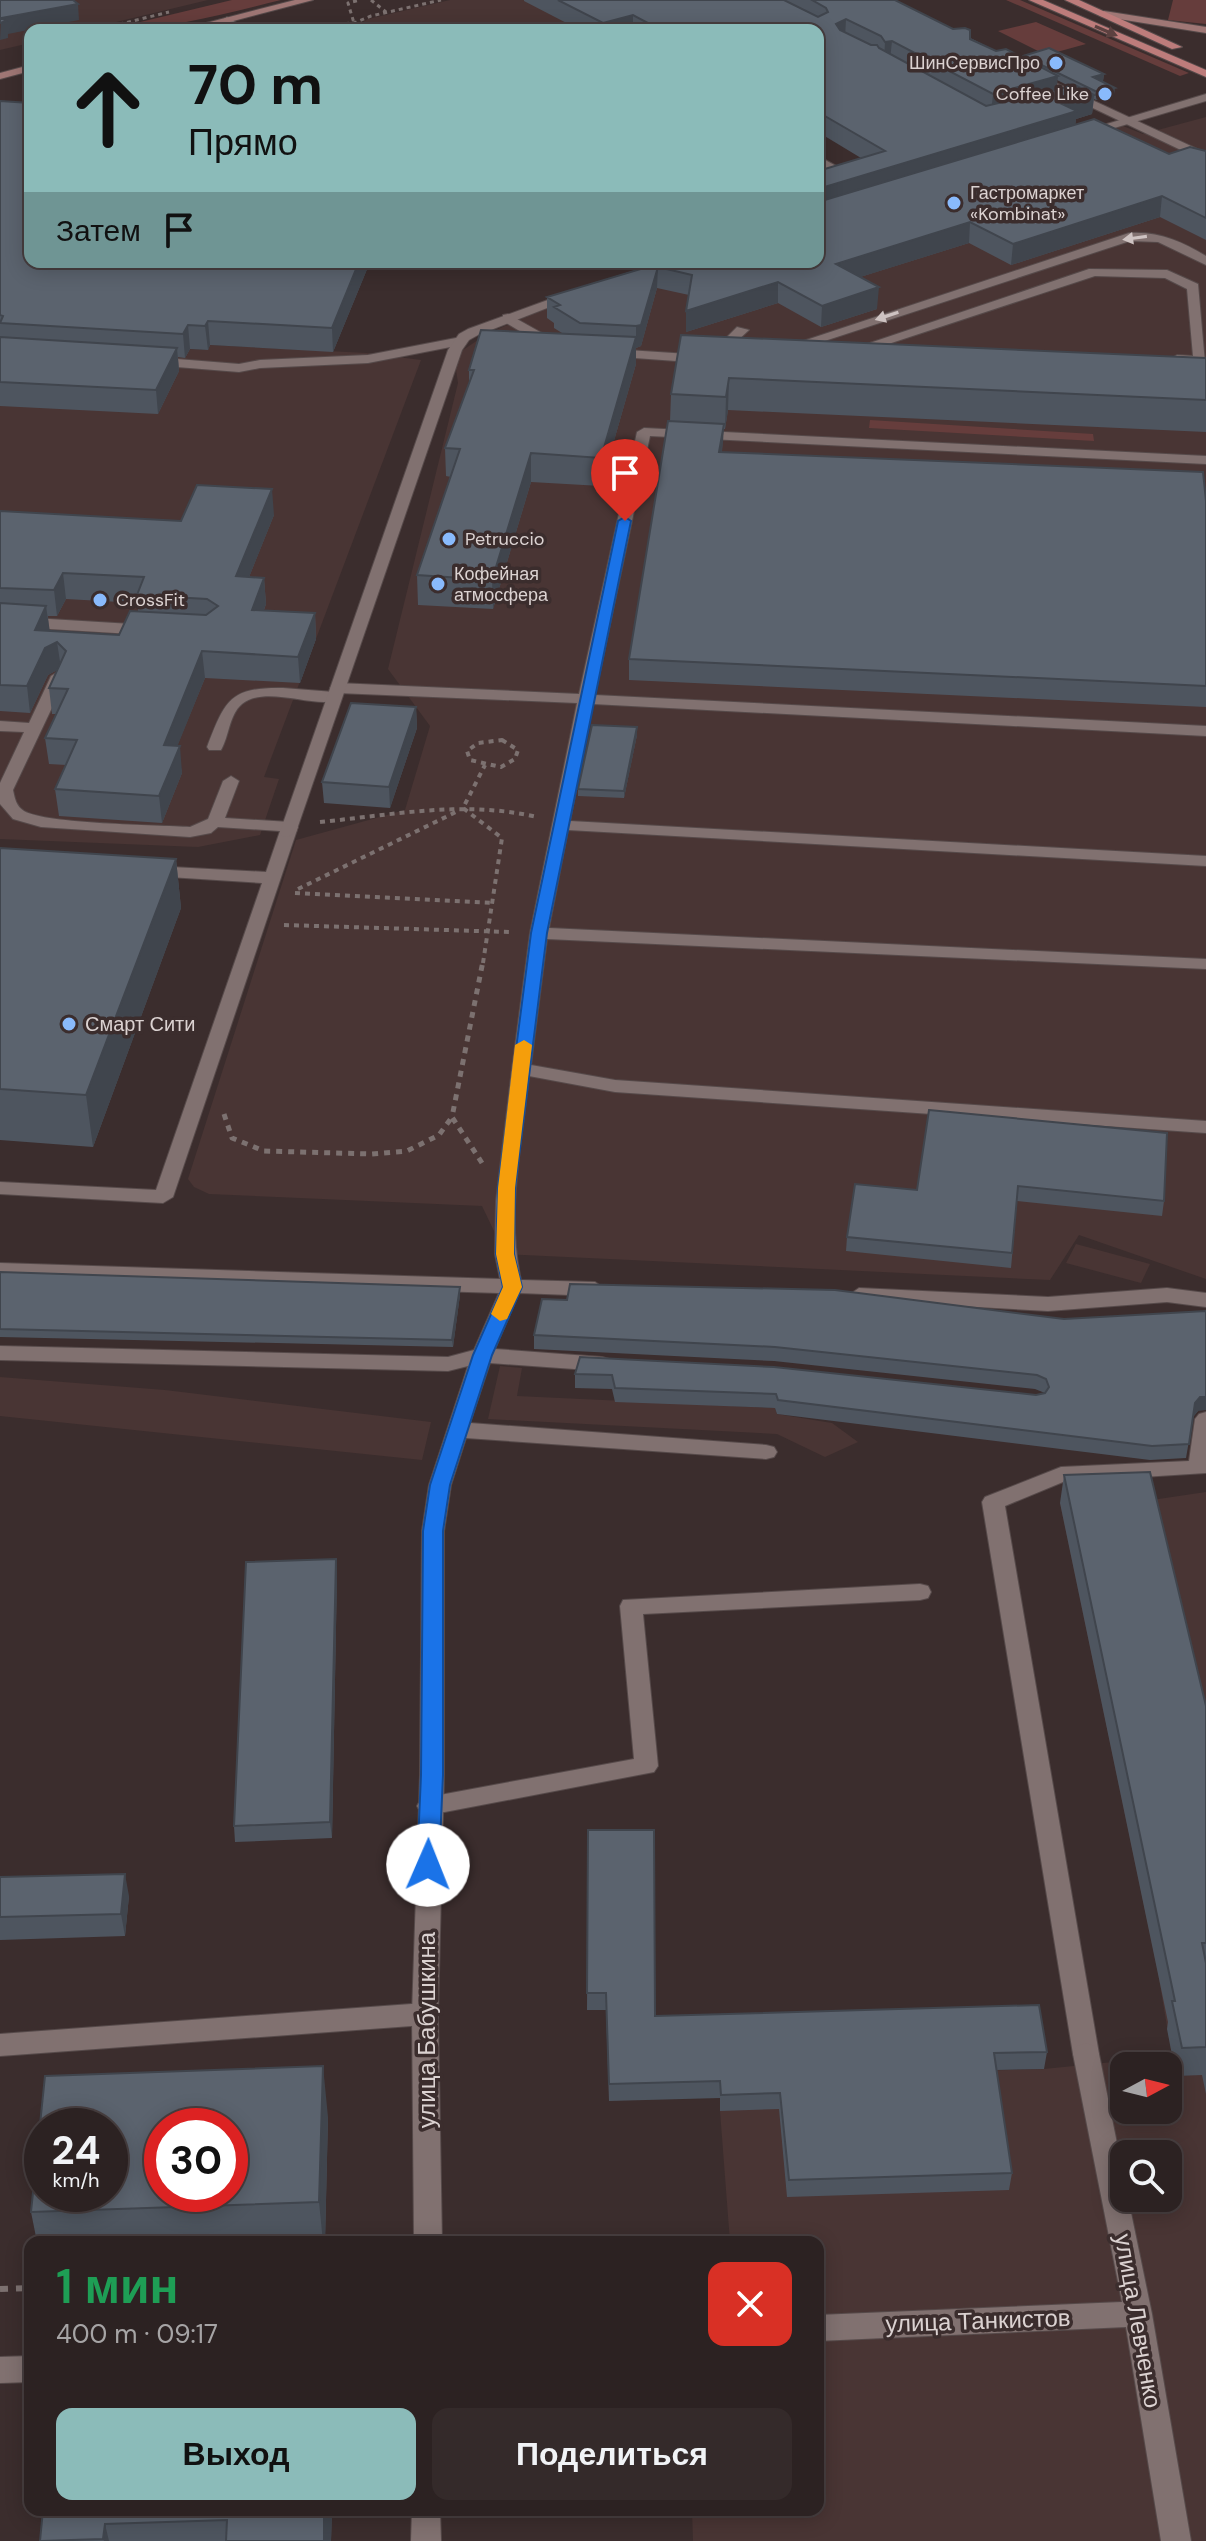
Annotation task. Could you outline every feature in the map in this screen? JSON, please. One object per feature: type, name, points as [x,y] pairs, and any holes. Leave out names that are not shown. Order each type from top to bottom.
[{"type":"main road","points":[[210,24],[308,0]]},
{"type":"main road","points":[[1034,0],[1206,74]]},
{"type":"main road","points":[[1070,0],[1206,60]]},
{"type":"main road","points":[[1104,14],[1206,30]]},
{"type":"main road","points":[[0,76],[24,70]]},
{"type":"street","points":[[227,20],[233,24]]},
{"type":"street","points":[[1026,72],[1206,158]]},
{"type":"street","points":[[1060,101],[1074,97]]},
{"type":"street","points":[[1070,137],[1206,97]]},
{"type":"street","points":[[824,164],[843,175],[824,183]]},
{"type":"street","points":[[731,361],[757,359],[1137,236],[1168,240],[1206,261]]},
{"type":"street","points":[[839,355],[1094,272],[1167,274],[1193,287],[1200,360],[1168,358]]},
{"type":"street","points":[[999,280],[1027,294]]},
{"type":"street","points":[[0,1188],[163,1197],[450,360],[461,341],[473,332],[580,293]]},
{"type":"street","points":[[508,318],[555,346],[568,350]]},
{"type":"street","points":[[742,330],[728,343],[757,359]]},
{"type":"street","points":[[137,361],[239,368],[260,364],[368,359],[461,341]]},
{"type":"street","points":[[868,346],[915,348]]},
{"type":"street","points":[[594,352],[716,360]]},
{"type":"street","points":[[512,1287],[505,1254],[506,1201],[539,933],[644,432],[1206,460]]},
{"type":"street","points":[[0,621],[164,631]]},
{"type":"street","points":[[59,676],[5,790],[5,803],[20,816],[49,823],[190,832],[205,829],[215,822],[231,781]]},
{"type":"street","points":[[215,747],[233,704],[246,695],[266,692],[586,699],[1206,731]]},
{"type":"street","points":[[0,726],[35,728]]},
{"type":"street","points":[[215,822],[289,830]]},
{"type":"street","points":[[560,825],[1206,861]]},
{"type":"street","points":[[135,870],[273,878]]},
{"type":"street","points":[[539,933],[1206,964]]},
{"type":"street","points":[[521,1069],[615,1086],[1206,1127]]},
{"type":"street","points":[[0,1270],[623,1289]]},
{"type":"street","name":"улица Бабушкина","points":[[428,2236],[425,2014],[432,1775],[433,1531],[440,1485],[482,1355],[512,1287]]},
{"type":"street","points":[[844,1294],[1048,1304],[1167,1295],[1206,1300]]},
{"type":"street","points":[[0,1353],[448,1364],[482,1355],[617,1364]]},
{"type":"street","name":"улица Левченко","points":[[1176,2541],[1138,2314],[1086,2054],[993,1502],[1061,1475],[1199,1468],[1206,1419]]},
{"type":"street","points":[[459,1430],[766,1452]]},
{"type":"street","points":[[429,1806],[646,1766],[631,1606],[920,1592]]},
{"type":"street","points":[[0,2045],[425,2014]]},
{"type":"street","name":"улица Танкистов","points":[[824,2328],[1138,2314]]},
{"type":"street","points":[[0,2370],[24,2369]]},
{"type":"street","points":[[426,2516],[426,2541]]},
{"type":"path","points":[[354,23],[347,4],[360,0]]},
{"type":"path","points":[[371,0],[387,12]]},
{"type":"path","points":[[340,24],[441,0]]},
{"type":"path","points":[[121,24],[180,10]]},
{"type":"path","points":[[502,740],[518,750],[515,759],[501,767],[485,765],[470,760],[467,751],[478,743],[502,740]]},
{"type":"path","points":[[290,892],[463,808],[485,765]]},
{"type":"path","points":[[225,1106],[223,1118],[232,1138],[264,1151],[372,1154],[407,1151],[439,1135],[452,1117],[489,931],[502,838],[463,808]]},
{"type":"path","points":[[318,823],[463,808],[517,811],[560,825]]},
{"type":"path","points":[[287,903],[293,879]]},
{"type":"path","points":[[290,892],[493,903]]},
{"type":"path","points":[[278,939],[285,914]]},
{"type":"path","points":[[256,924],[539,933]]},
{"type":"path","points":[[452,1117],[506,1201]]},
{"type":"path","points":[[0,2289],[24,2288]]},
{"type":"shaded area","points":[[0,0],[208,0],[108,24],[24,24],[24,44],[0,50]]},
{"type":"shaded area","points":[[232,0],[281,0],[173,24],[132,24]]},
{"type":"shaded area","points":[[450,0],[791,0],[1021,123],[839,144],[824,135],[824,24],[360,24],[368,19]]},
{"type":"shaded area","points":[[1006,0],[1020,0],[1189,73],[1180,76]]},
{"type":"shaded area","points":[[1173,0],[1206,0],[1206,24],[1168,20]]},
{"type":"shaded area","points":[[1036,22],[1086,44],[1046,55],[998,31]]},
{"type":"shaded area","points":[[1206,117],[1206,1279],[1079,1235],[1050,1280],[505,1254],[482,1206],[209,1194],[194,1187],[188,1179],[296,840],[405,810],[430,726],[388,669],[458,383],[454,356],[487,334],[527,316],[652,272],[718,268],[824,268],[824,217],[1123,126],[1143,134]]},
{"type":"shaded area","points":[[0,339],[207,350],[210,345],[367,353],[421,360],[264,777],[279,779],[260,835],[198,847],[0,839]]},
{"type":"shaded area","points":[[870,420],[1093,434],[1094,441],[869,428]]},
{"type":"shaded area","points":[[1076,1244],[1150,1264],[1141,1283],[1066,1263]]},
{"type":"shaded area","points":[[500,1366],[522,1368],[517,1396],[775,1408],[777,1414],[832,1423],[858,1442],[825,1457],[777,1434],[488,1419]]},
{"type":"shaded area","points":[[0,1377],[165,1390],[431,1422],[422,1460],[0,1416]]},
{"type":"shaded area","points":[[1206,1492],[1206,2541],[693,2541],[692,2516],[824,2516],[824,2236],[730,2236],[720,2111],[776,2076],[1044,2069],[1110,2062],[1110,2124],[1182,2124],[1182,2052],[1171,2052],[1158,1973],[1060,1503],[1145,1501]]},
{"type":"building","points":[[0,0],[73,0],[78,4],[1,18],[6,21],[0,23]]},
{"type":"building","points":[[558,0],[784,0],[818,17],[828,12],[812,0],[895,0],[953,29],[970,30],[970,39],[996,51],[1006,49],[1058,76],[993,94],[892,41],[885,42],[881,36],[846,19],[836,24],[840,30],[877,45],[986,106],[1075,85],[1094,95],[1062,104],[1077,111],[824,187],[824,169],[885,151],[824,115],[824,24],[650,24],[633,15],[603,23]]},
{"type":"building","points":[[1049,48],[1104,74],[1093,77],[1115,88],[1097,92],[1023,56]]},
{"type":"building","points":[[0,101],[24,103],[24,268],[357,268],[332,328],[208,321],[205,326],[188,325],[183,334],[0,323],[3,316],[0,315]]},
{"type":"building","points":[[1094,119],[1169,154],[1190,147],[1206,151],[1206,218],[1162,196],[1013,244],[970,222],[836,264],[879,287],[822,306],[778,282],[686,311],[692,275],[662,268],[824,268],[824,200]]},
{"type":"building","points":[[644,268],[658,268],[641,325],[580,323],[554,307],[560,305],[547,297]]},
{"type":"building","points":[[481,330],[636,337],[601,458],[531,453],[492,580],[417,575],[460,449],[445,448],[474,370],[469,370]]},
{"type":"building","points":[[681,335],[1206,358],[1206,400],[729,378],[726,397],[671,394]]},
{"type":"building","points":[[0,337],[177,348],[156,390],[0,382]]},
{"type":"building","points":[[668,421],[724,424],[719,452],[1203,472],[1206,501],[1206,686],[629,659]]},
{"type":"building","points":[[197,485],[272,489],[236,576],[264,578],[252,610],[315,613],[298,657],[202,651],[164,745],[180,746],[159,796],[55,789],[77,740],[45,738],[68,689],[49,688],[66,651],[57,642],[45,648],[27,686],[0,685],[0,603],[46,606],[35,630],[119,635],[130,611],[206,615],[218,606],[207,599],[137,595],[144,577],[63,573],[54,590],[0,588],[0,511],[181,521]]},
{"type":"building","points":[[351,703],[416,707],[389,787],[322,782]]},
{"type":"building","points":[[592,725],[637,727],[624,791],[578,789]]},
{"type":"building","name":"Смарт Сити","points":[[0,848],[176,859],[86,1095],[0,1089]]},
{"type":"building","points":[[929,1110],[1167,1133],[1164,1201],[1018,1186],[1012,1253],[847,1237],[855,1184],[917,1190]]},
{"type":"building","points":[[0,1272],[460,1287],[452,1340],[0,1329]]},
{"type":"building","points":[[570,1284],[835,1290],[1064,1319],[1206,1311],[1206,1397],[1200,1397],[1195,1403],[1189,1444],[1152,1446],[778,1400],[776,1394],[615,1388],[612,1375],[575,1374],[580,1357],[774,1367],[1036,1395],[1045,1393],[1049,1387],[1046,1379],[1037,1375],[775,1347],[534,1335],[542,1299],[567,1300]]},
{"type":"building","points":[[1150,1472],[1206,1706],[1206,1943],[1202,1943],[1206,1963],[1206,2047],[1182,2048],[1172,2001],[1175,2001],[1064,1475]]},
{"type":"building","points":[[336,1559],[330,1822],[234,1826],[246,1562]]},
{"type":"building","points":[[588,1830],[654,1830],[655,2016],[1039,2005],[1047,2052],[994,2053],[1012,2173],[789,2180],[780,2093],[721,2095],[720,2081],[609,2084],[606,1993],[587,1993]]},
{"type":"building","points":[[125,1874],[121,1914],[0,1917],[0,1877]]},
{"type":"building","points":[[323,2066],[319,2202],[248,2204],[248,2108],[144,2108],[144,2208],[128,2209],[128,2108],[42,2108],[45,2076]]},
{"type":"building","points":[[42,2516],[324,2516],[324,2541],[226,2541],[227,2520],[105,2524],[103,2539],[40,2541]]},
{"type":"slow traffic","points":[[500,1314],[512,1287],[505,1254],[507,1188],[524,1045]]},
{"type":"place","name":"ШинСервисПро","points":[[1056,63]]},
{"type":"place","name":"Coffee Like","points":[[1105,94]]},
{"type":"place","name":"Гастромаркет «Kombinat»","points":[[954,203]]},
{"type":"place","name":"Petruccio","points":[[449,539]]},
{"type":"place","name":"Кофейная атмосфера","points":[[438,584]]},
{"type":"place","name":"CrossFit","points":[[100,600]]},
{"type":"place","name":"Смарт Сити","points":[[69,1024]]},
{"type":"route","points":[[428,1865],[432,1775],[433,1531],[440,1485],[482,1355],[512,1287],[505,1254],[507,1188],[539,933],[625,521]]}]
